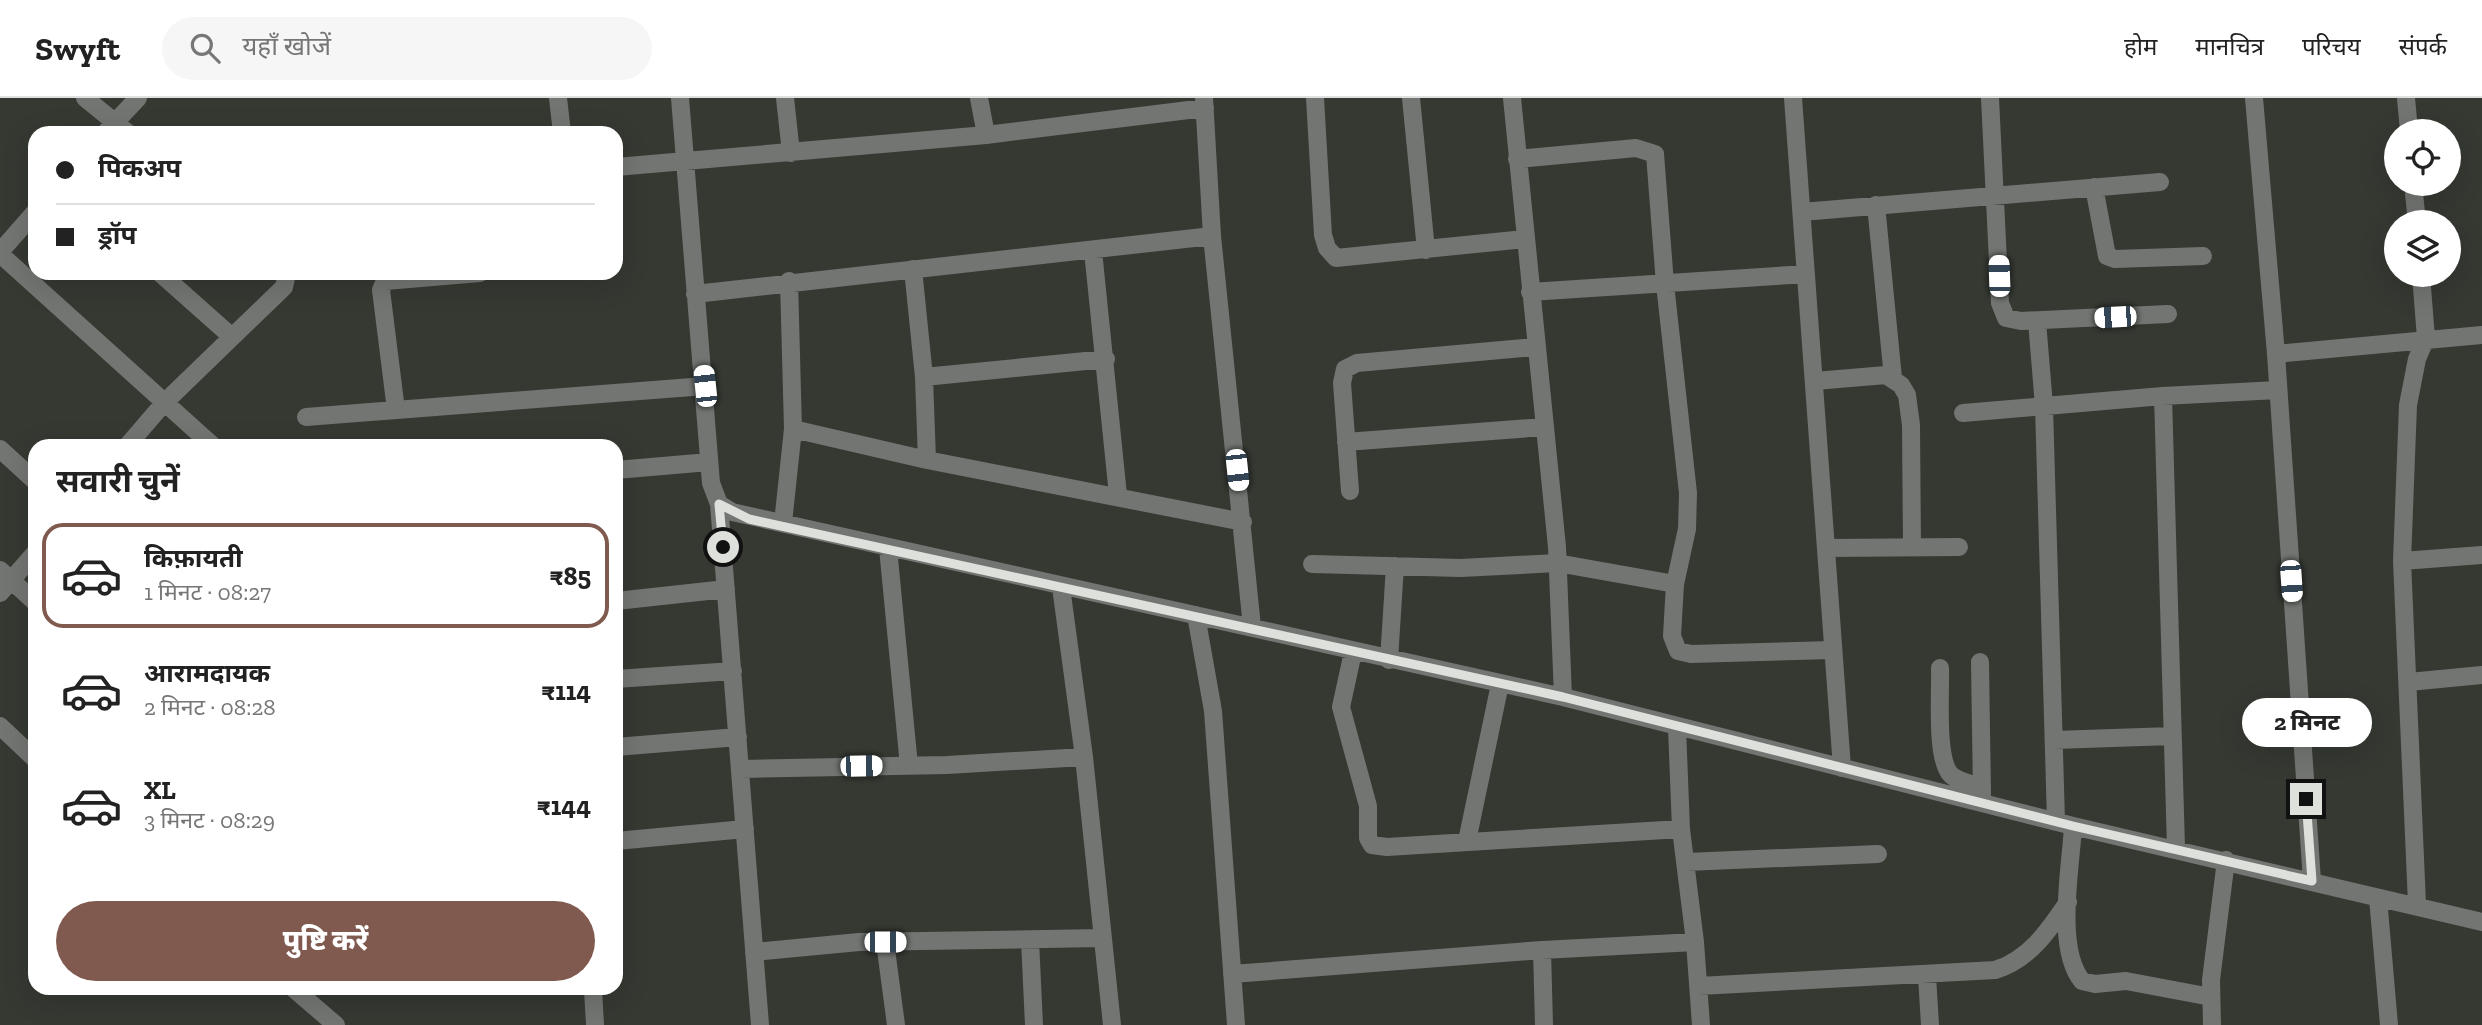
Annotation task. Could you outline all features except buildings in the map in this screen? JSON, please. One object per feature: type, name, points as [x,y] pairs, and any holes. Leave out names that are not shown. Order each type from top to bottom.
[{"type":"street","points":[[85,98],[113,126]]},
{"type":"street","points":[[118,126],[138,98]]},
{"type":"street","points":[[558,98],[561,126]]},
{"type":"street","points":[[680,98],[711,483],[719,504],[760,1025]]},
{"type":"street","points":[[785,98],[790,153]]},
{"type":"street","points":[[979,98],[986,135]]},
{"type":"street","points":[[1315,98],[1323,235],[1331,254],[1343,259],[1525,239]]},
{"type":"street","points":[[1411,98],[1426,250]]},
{"type":"street","points":[[1512,98],[1557,563],[1563,697]]},
{"type":"street","points":[[1793,98],[1842,768]]},
{"type":"street","points":[[1990,98],[2001,312],[2013,321],[2168,314]]},
{"type":"street","points":[[2254,98],[2276,354],[2312,881]]},
{"type":"street","points":[[2406,98],[2408,119]]},
{"type":"street","points":[[623,166],[986,135],[1205,103],[1212,236],[1252,627]]},
{"type":"street","points":[[1517,159],[1636,148],[1655,154],[1665,284],[1688,493],[1687,529],[1675,584],[1672,636],[1675,648],[1682,653],[1832,650]]},
{"type":"street","points":[[1802,212],[2160,182]]},
{"type":"street","points":[[2094,187],[2107,256],[2115,259],[2203,256]]},
{"type":"street","points":[[1876,205],[1893,378],[1907,395],[1909,407],[1912,547]]},
{"type":"street","points":[[28,220],[0,253],[28,279]]},
{"type":"street","points":[[695,294],[789,281],[1093,251],[1212,236]]},
{"type":"street","points":[[1093,251],[1118,495]]},
{"type":"street","points":[[913,269],[924,377],[927,460]]},
{"type":"street","points":[[1530,292],[1806,274]]},
{"type":"street","points":[[30,280],[205,439]]},
{"type":"street","points":[[168,280],[232,337]]},
{"type":"street","points":[[133,439],[164,403],[284,288],[286,280]]},
{"type":"street","points":[[396,410],[381,290],[385,281],[397,280]]},
{"type":"street","points":[[783,523],[793,429],[789,281]]},
{"type":"street","points":[[2417,904],[2402,561],[2408,405],[2417,359],[2426,338],[2422,287]]},
{"type":"street","points":[[2037,321],[2044,406],[2054,740],[2065,823],[2067,937],[2074,969],[2082,981],[2095,984],[2126,981],[2211,997]]},
{"type":"street","points":[[2276,354],[2426,338],[2482,335]]},
{"type":"street","points":[[1350,491],[1342,375],[1350,366],[1535,347]]},
{"type":"street","points":[[924,377],[1106,359]]},
{"type":"street","points":[[1815,381],[1875,376],[1893,378]]},
{"type":"street","points":[[306,417],[705,386]]},
{"type":"street","points":[[1964,413],[2162,396],[2278,390]]},
{"type":"street","points":[[2162,396],[2176,848]]},
{"type":"street","points":[[1346,442],[1544,427]]},
{"type":"street","points":[[793,429],[927,460],[1118,495],[1243,522]]},
{"type":"street","points":[[0,449],[28,475]]},
{"type":"street","points":[[623,469],[709,462]]},
{"type":"street","points":[[719,504],[749,519],[783,523],[1061,587],[1252,627],[1353,652],[1563,697],[1842,768],[1982,795],[2065,823],[2378,898],[2417,904],[2482,922]]},
{"type":"street","points":[[1826,548],[1959,547]]},
{"type":"street","points":[[888,548],[909,765]]},
{"type":"street","points":[[2402,561],[2482,555]]},
{"type":"street","points":[[28,559],[4,581],[28,597]]},
{"type":"street","points":[[1312,564],[1488,568],[1557,563],[1675,584]]},
{"type":"street","points":[[1389,660],[1395,566]]},
{"type":"street","points":[[1061,587],[1084,757],[1112,1025]]},
{"type":"street","points":[[623,600],[726,589]]},
{"type":"street","points":[[1196,615],[1213,711],[1236,1025]]},
{"type":"street","points":[[1353,652],[1341,707],[1368,806],[1370,842],[1387,847],[1681,829]]},
{"type":"street","points":[[1980,662],[1982,795]]},
{"type":"street","points":[[1940,668],[1941,739],[1945,765],[1951,774],[1982,795]]},
{"type":"street","points":[[623,679],[733,671]]},
{"type":"street","points":[[2409,682],[2482,675]]},
{"type":"street","points":[[1467,841],[1500,684]]},
{"type":"street","points":[[0,726],[28,752]]},
{"type":"street","points":[[1677,728],[1681,829],[1695,942],[1701,1025]]},
{"type":"street","points":[[2054,740],[2172,736]]},
{"type":"street","points":[[623,746],[738,737]]},
{"type":"street","points":[[741,769],[1084,757]]},
{"type":"street","points":[[623,840],[744,829]]},
{"type":"street","points":[[1686,862],[1878,854]]},
{"type":"street","points":[[2212,1025],[2211,997],[2226,860]]},
{"type":"street","points":[[2378,898],[2389,1025]]},
{"type":"street","points":[[1699,986],[1927,976],[2008,966],[2036,945],[2068,902]]},
{"type":"street","points":[[754,952],[885,942],[1102,939]]},
{"type":"street","points":[[1030,940],[1034,1025]]},
{"type":"street","points":[[885,942],[896,1025]]},
{"type":"street","points":[[1232,974],[1542,950],[1695,942]]},
{"type":"street","points":[[1542,950],[1544,1025]]},
{"type":"street","points":[[1927,976],[1930,1025]]},
{"type":"street","points":[[301,995],[336,1025]]},
{"type":"street","points":[[593,995],[595,1025]]},
{"type":"route","points":[[723,547],[719,504],[749,519],[783,523],[1563,697],[2073,826],[2312,881],[2306,799]]}]
